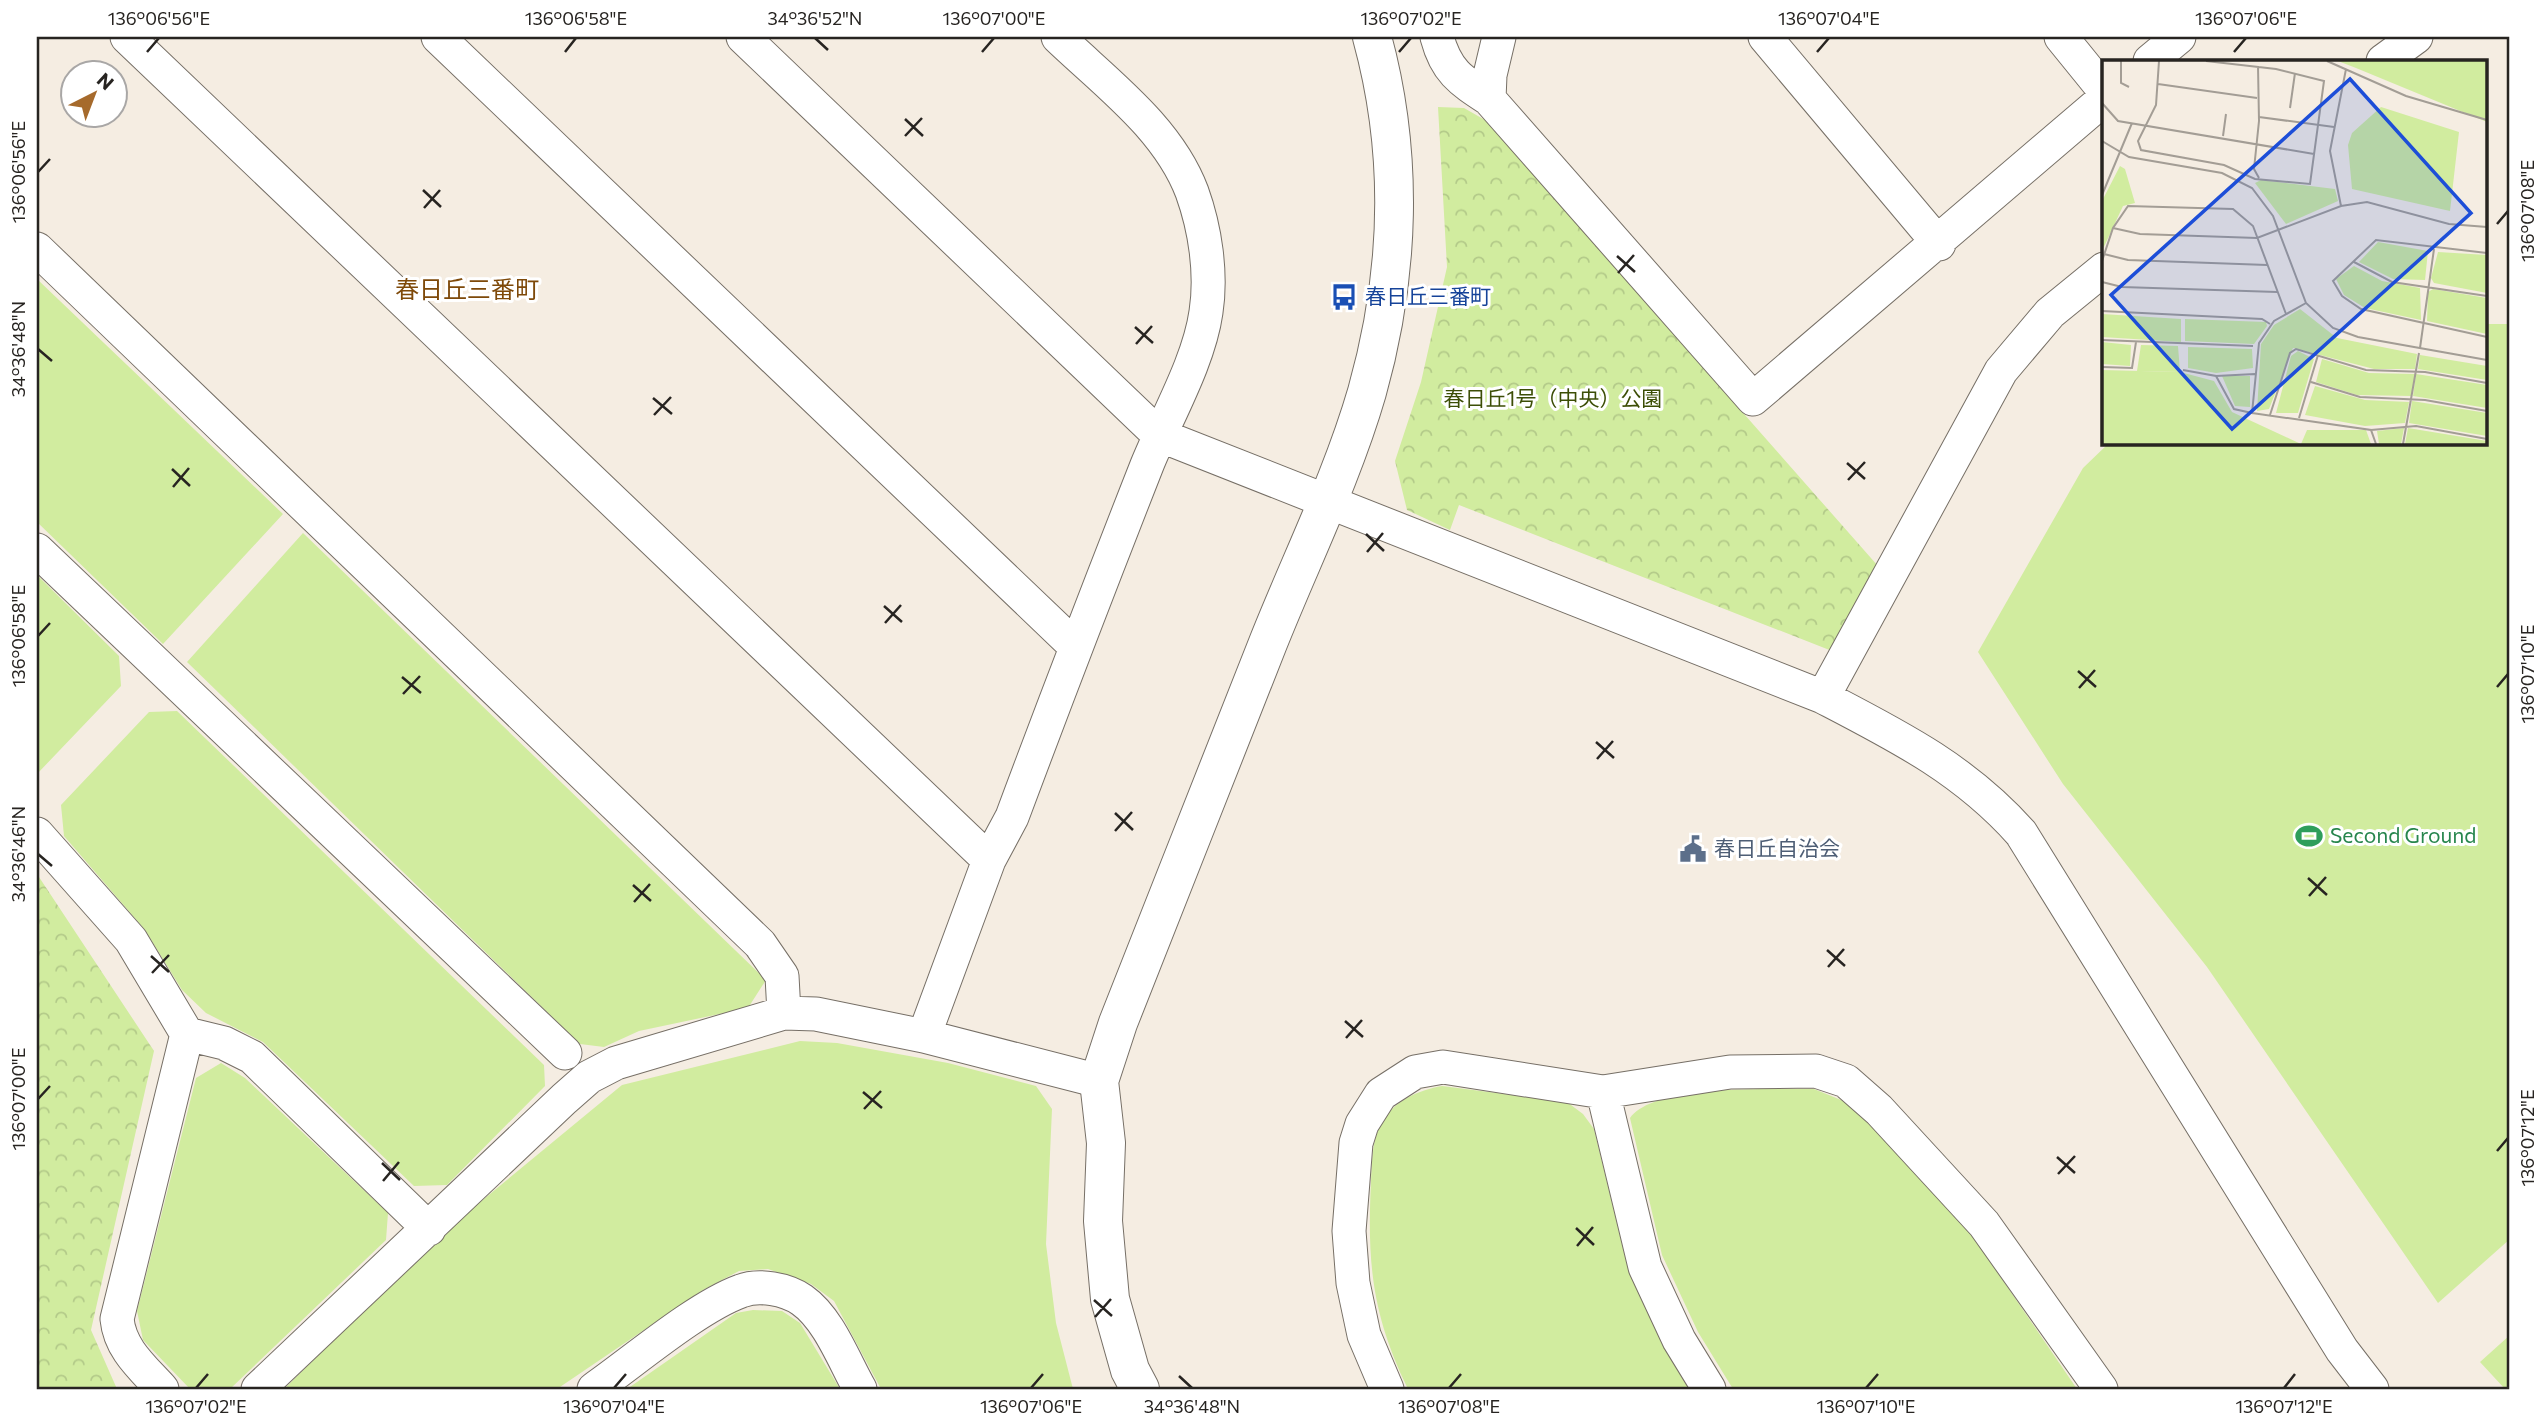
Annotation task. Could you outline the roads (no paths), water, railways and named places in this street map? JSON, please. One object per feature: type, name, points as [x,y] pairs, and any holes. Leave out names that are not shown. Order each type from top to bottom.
[{"type":"street","points":[[127,37],[989,860]]},
{"type":"street","points":[[438,37],[1076,647]]},
{"type":"street","points":[[743,37],[1159,435],[1823,697],[1919,746],[1970,782],[2021,834],[2342,1350],[2372,1389]]},
{"type":"street","points":[[924,1036],[989,860],[1012,817],[1159,435],[1197,345],[1206,312],[1208,268],[1200,219],[1191,189],[1166,141],[1058,37]]},
{"type":"street","points":[[1140,1389],[1130,1370],[1110,1299],[1103,1221],[1106,1143],[1099,1081],[1118,1023],[1326,502],[1366,393],[1384,317],[1396,220],[1391,118],[1372,37]]},
{"type":"street","points":[[1437,37],[1443,58],[1459,80],[1489,99],[1753,399],[1939,244],[2102,101]]},
{"type":"street","points":[[1489,99],[1490,75],[1499,37]]},
{"type":"street","points":[[1765,37],[1939,244]]},
{"type":"street","points":[[2061,37],[2102,88]]},
{"type":"street","points":[[2151,60],[2179,37]]},
{"type":"street","points":[[2384,60],[2416,37]]},
{"type":"street","points":[[37,249],[760,944],[782,976],[784,1013]]},
{"type":"street","points":[[1823,697],[2001,371],[2050,313],[2102,271]]},
{"type":"street","points":[[37,550],[565,1053]]},
{"type":"street","points":[[37,834],[131,940],[187,1034],[117,1319],[119,1335],[127,1350],[162,1389]]},
{"type":"street","points":[[258,1389],[589,1077],[616,1063],[784,1013],[816,1014],[924,1036],[1099,1081]]},
{"type":"street","points":[[187,1034],[224,1042],[252,1057],[429,1229]]},
{"type":"street","points":[[1387,1389],[1364,1335],[1353,1283],[1349,1231],[1356,1143],[1371,1106],[1381,1094],[1415,1072],[1443,1067],[1603,1091],[1730,1072],[1816,1071],[1846,1081],[1879,1110],[1984,1224],[2101,1389]]},
{"type":"street","points":[[1603,1091],[1645,1267],[1679,1340],[1709,1389]]},
{"type":"street","points":[[594,1389],[711,1306],[743,1290],[771,1288],[802,1299],[819,1317],[860,1389]]},
{"type":"place","name":"春日丘三番町","points":[[1344,297]]},
{"type":"place","name":"Second Ground","points":[[2309,836]]},
{"type":"place","name":"春日丘自治会","points":[[1693,849]]},
{"type":"district","name":"春日丘三番町","points":[[467,290]]},
{"type":"park label","name":"春日丘1号（中央）公園","points":[[1553,399]]}]
